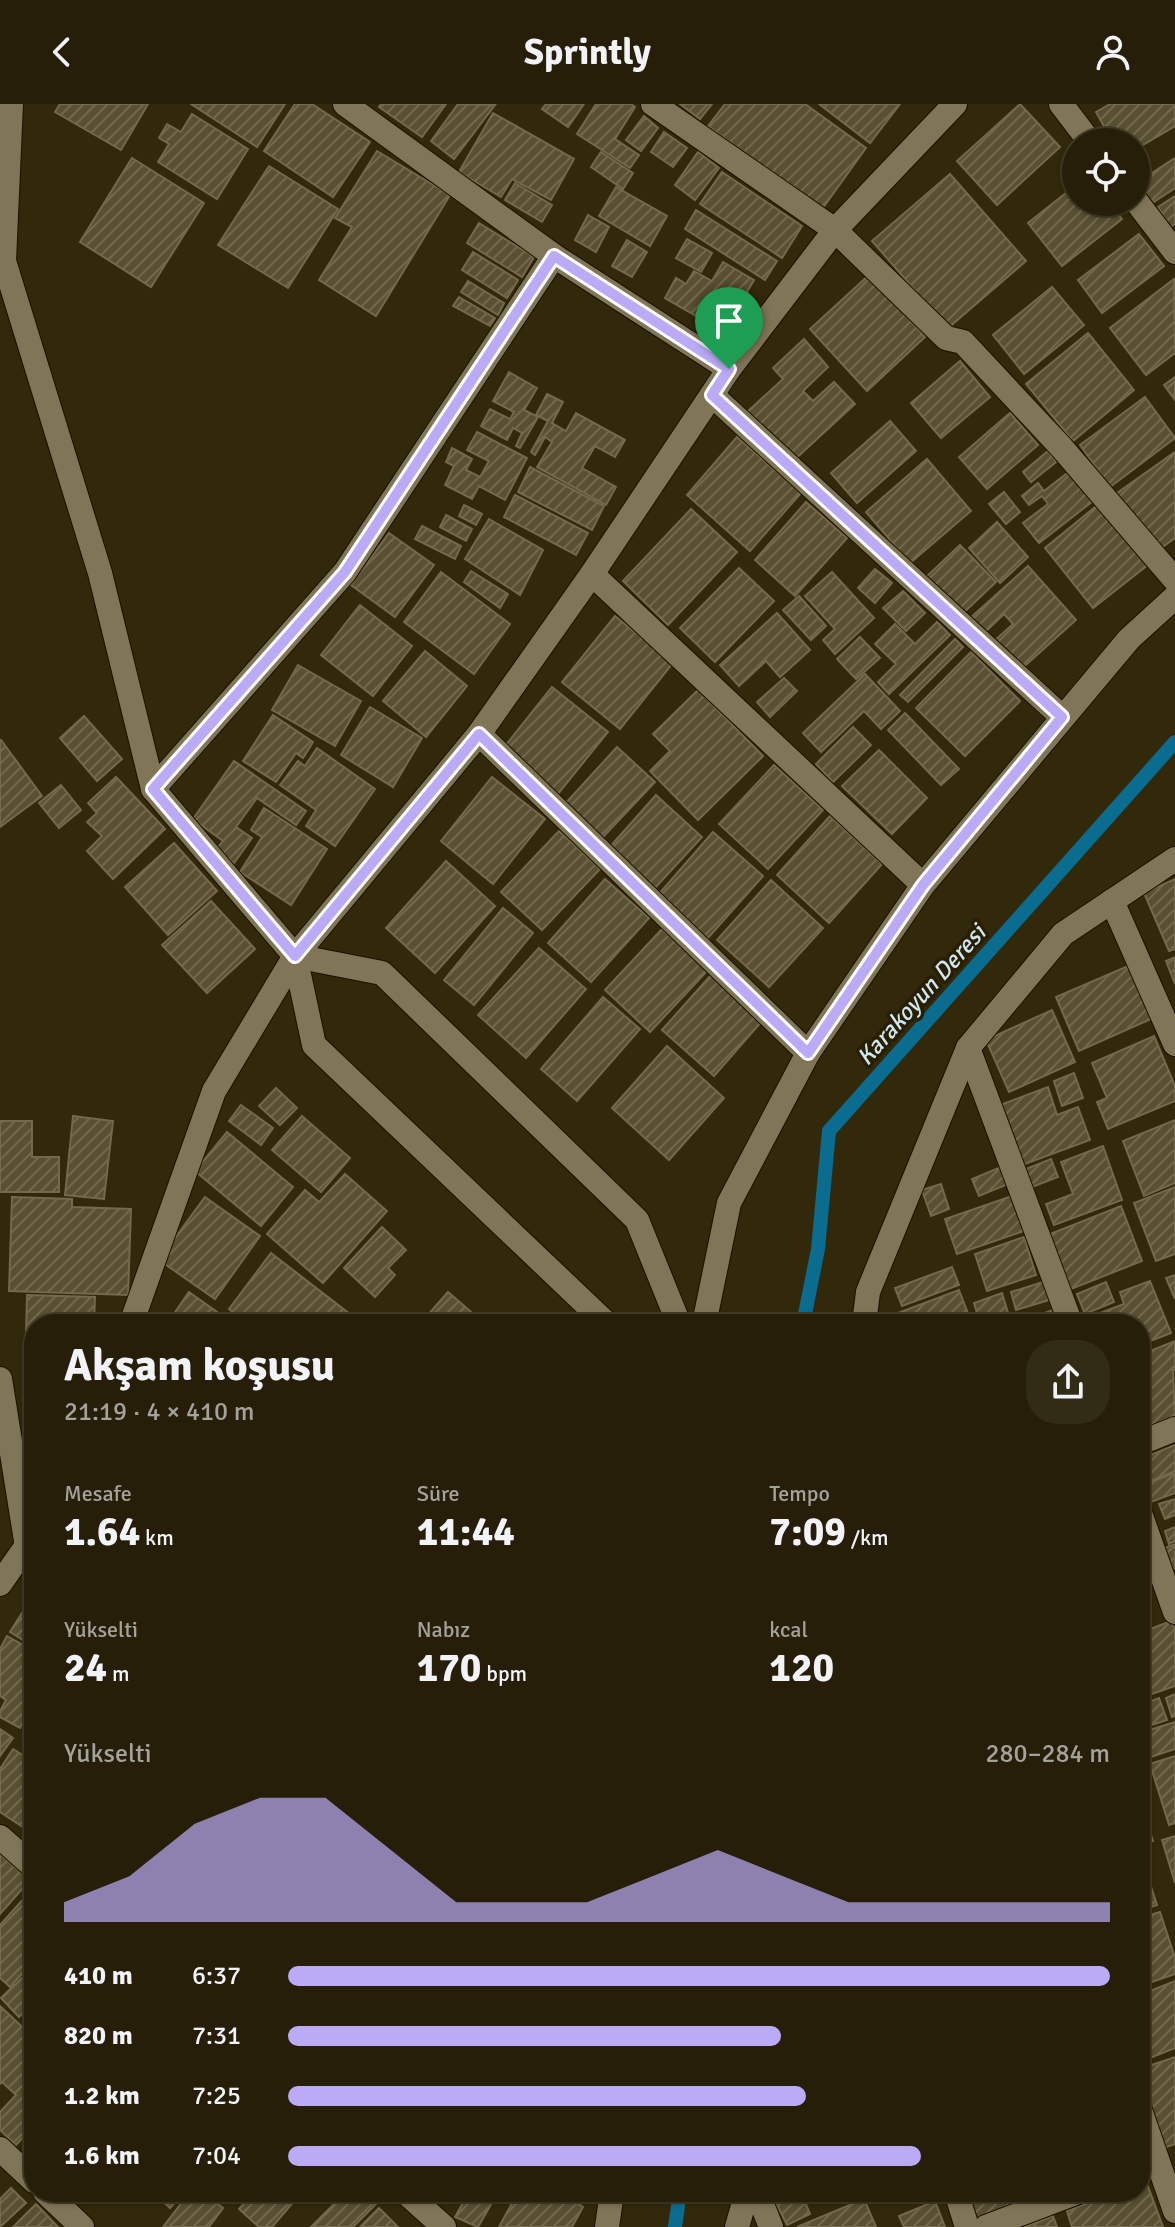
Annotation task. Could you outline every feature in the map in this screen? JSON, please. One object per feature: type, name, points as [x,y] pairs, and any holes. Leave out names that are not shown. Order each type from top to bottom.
[{"type":"street","points":[[11,104],[4,261],[100,573],[153,789],[295,956],[314,1045],[596,1314]]},
{"type":"street","points":[[345,104],[554,256],[729,369]]},
{"type":"street","points":[[653,104],[835,230],[946,338],[963,342],[1062,448],[1175,580]]},
{"type":"street","points":[[1061,104],[1079,128]]},
{"type":"street","points":[[135,1314],[214,1091],[295,956],[479,734],[592,574],[729,369],[835,230],[952,105]]},
{"type":"street","points":[[1147,216],[1175,252]]},
{"type":"street","points":[[153,789],[345,572],[554,256]]},
{"type":"street","points":[[712,395],[1062,717]]},
{"type":"street","points":[[592,574],[923,885]]},
{"type":"street","points":[[706,1314],[729,1203],[808,1053],[923,885],[1129,639],[1175,597]]},
{"type":"street","points":[[479,734],[808,1053]]},
{"type":"street","points":[[865,1314],[868,1292],[968,1048],[1063,934],[1175,859]]},
{"type":"street","points":[[1112,901],[1175,1044]]},
{"type":"street","points":[[295,956],[382,973],[637,1220],[675,1314]]},
{"type":"street","points":[[968,1048],[1067,1314]]},
{"type":"street","points":[[868,1292],[876,1314]]},
{"type":"street","points":[[0,1379],[8,1478],[24,1523]]},
{"type":"street","points":[[1150,1439],[1175,1429]]},
{"type":"street","points":[[1150,1541],[1175,1612]]},
{"type":"street","points":[[0,1584],[24,1555]]},
{"type":"street","points":[[0,1837],[24,1858]]},
{"type":"street","points":[[1150,2141],[1175,2211]]},
{"type":"street","points":[[0,2149],[24,2172]]},
{"type":"street","points":[[56,2202],[82,2227]]},
{"type":"street","points":[[416,2202],[444,2227]]},
{"type":"street","points":[[607,2227],[611,2202]]},
{"type":"street","points":[[737,2227],[744,2202]]},
{"type":"street","points":[[761,2202],[771,2227]]},
{"type":"street","points":[[959,2202],[967,2227]]},
{"type":"street","points":[[986,2227],[1052,2202]]},
{"type":"building","points":[[60,104],[148,104],[121,150],[55,112]]},
{"type":"building","points":[[191,104],[285,104],[257,147]]},
{"type":"building","points":[[295,104],[312,104],[370,142],[333,197],[264,151]]},
{"type":"building","points":[[381,104],[446,104],[422,137],[379,107]]},
{"type":"building","points":[[458,104],[495,105],[454,159],[431,141]]},
{"type":"building","points":[[546,104],[584,104],[568,127],[542,109]]},
{"type":"building","points":[[596,104],[631,104],[635,107],[615,139],[639,155],[630,168],[577,134]]},
{"type":"building","points":[[680,104],[712,104],[700,119]]},
{"type":"building","points":[[725,104],[805,104],[866,148],[822,209],[708,126]]},
{"type":"building","points":[[819,104],[900,104],[870,143]]},
{"type":"building","points":[[1020,104],[1060,147],[997,205],[957,161]]},
{"type":"building","points":[[1110,104],[1175,104],[1175,126],[1150,141],[1150,128],[1105,128],[1096,112]]},
{"type":"building","points":[[493,113],[574,159],[551,200],[512,179],[501,197],[459,172]]},
{"type":"building","points":[[192,114],[248,149],[217,199],[158,162],[169,144],[159,138],[167,124],[181,132]]},
{"type":"building","points":[[644,116],[658,128],[641,151],[626,140]]},
{"type":"building","points":[[664,132],[687,148],[673,167],[651,152]]},
{"type":"building","points":[[377,151],[450,195],[376,316],[319,280],[352,227],[335,218]]},
{"type":"building","points":[[601,152],[633,173],[623,189],[591,167]]},
{"type":"building","points":[[698,152],[719,168],[695,200],[675,185]]},
{"type":"building","points":[[132,158],[204,203],[151,287],[80,242]]},
{"type":"building","points":[[1175,158],[1175,188],[1152,203],[1150,174]]},
{"type":"building","points":[[269,166],[338,209],[288,288],[218,245]]},
{"type":"building","points":[[722,172],[802,226],[782,258],[700,204]]},
{"type":"building","points":[[950,174],[1026,261],[948,328],[872,241]]},
{"type":"building","points":[[515,183],[552,205],[542,222],[505,200]]},
{"type":"building","points":[[616,187],[667,216],[650,246],[599,216]]},
{"type":"building","points":[[1062,196],[1062,216],[1120,216],[1122,219],[1062,266],[1028,223]]},
{"type":"building","points":[[1175,196],[1175,224],[1170,227],[1158,207]]},
{"type":"building","points":[[696,210],[777,261],[765,280],[685,229]]},
{"type":"building","points":[[588,215],[609,227],[596,252],[575,240]]},
{"type":"building","points":[[479,223],[534,257],[522,277],[467,243]]},
{"type":"building","points":[[1139,234],[1164,266],[1102,313],[1078,280]]},
{"type":"building","points":[[687,239],[712,253],[701,272],[676,258]]},
{"type":"building","points":[[627,240],[647,252],[632,277],[612,266]]},
{"type":"building","points":[[473,252],[518,280],[507,298],[462,270]]},
{"type":"building","points":[[723,262],[754,280],[742,300],[724,289],[716,303],[733,313],[722,331],[665,298],[676,278],[686,284],[694,271],[712,281]]},
{"type":"building","points":[[869,275],[925,337],[867,391],[810,329]]},
{"type":"building","points":[[1174,279],[1175,353],[1146,375],[1110,328]]},
{"type":"building","points":[[468,281],[504,303],[498,315],[461,292]]},
{"type":"building","points":[[1052,287],[1084,325],[1024,374],[993,335]]},
{"type":"building","points":[[459,297],[495,318],[490,326],[453,306]]},
{"type":"building","points":[[1088,333],[1134,390],[1073,441],[1026,384]]},
{"type":"building","points":[[804,339],[828,367],[803,391],[813,401],[834,382],[855,404],[793,461],[747,412],[783,379],[773,368]]},
{"type":"building","points":[[960,361],[990,397],[941,438],[911,403]]},
{"type":"building","points":[[509,372],[537,388],[524,410],[538,417],[520,448],[516,446],[522,433],[513,428],[507,440],[481,426],[490,409],[510,419],[514,412],[493,401]]},
{"type":"building","points":[[1175,377],[1175,400],[1164,385]]},
{"type":"building","points":[[547,394],[563,402],[552,423],[566,431],[576,413],[625,440],[615,457],[595,446],[582,468],[616,487],[606,505],[537,467],[552,442],[545,437],[535,455],[531,452],[548,421],[536,415]]},
{"type":"building","points":[[1145,397],[1175,438],[1110,487],[1080,445]]},
{"type":"building","points":[[1010,413],[1038,445],[987,489],[959,457]]},
{"type":"building","points":[[890,421],[916,451],[857,503],[831,473]]},
{"type":"building","points":[[477,432],[527,458],[505,500],[479,486],[472,499],[445,485],[454,466],[446,462],[452,448],[472,459],[466,470],[480,477],[489,461],[467,450]]},
{"type":"building","points":[[737,437],[801,493],[750,551],[687,495]]},
{"type":"building","points":[[1048,451],[1056,462],[1031,482],[1023,472]]},
{"type":"building","points":[[1175,452],[1175,538],[1157,551],[1117,493]]},
{"type":"building","points":[[927,459],[971,511],[910,563],[866,512]]},
{"type":"building","points":[[530,467],[604,506],[592,530],[518,492]]},
{"type":"building","points":[[1070,471],[1093,501],[1039,543],[1023,523],[1048,504],[1042,496],[1029,505],[1022,496],[1038,483],[1044,491]]},
{"type":"building","points":[[1004,492],[1020,512],[1006,524],[989,504]]},
{"type":"building","points":[[515,495],[588,533],[576,555],[504,517]]},
{"type":"building","points":[[806,502],[847,538],[795,596],[755,560]]},
{"type":"building","points":[[1100,503],[1149,564],[1093,608],[1045,548]]},
{"type":"building","points":[[464,505],[482,514],[476,525],[459,516]]},
{"type":"building","points":[[691,509],[737,552],[668,625],[623,581]]},
{"type":"building","points":[[446,515],[472,529],[466,541],[440,527]]},
{"type":"building","points":[[489,519],[543,550],[520,595],[465,559]]},
{"type":"building","points":[[997,522],[1028,557],[1000,583],[969,548]]},
{"type":"building","points":[[422,526],[461,546],[455,559],[415,539]]},
{"type":"building","points":[[389,533],[434,565],[395,617],[351,585]]},
{"type":"building","points":[[960,545],[996,582],[960,616],[924,579]]},
{"type":"building","points":[[1028,566],[1076,620],[1019,671],[993,642],[1013,624],[1004,614],[983,634],[969,619]]},
{"type":"building","points":[[739,568],[774,601],[715,662],[680,628]]},
{"type":"building","points":[[875,569],[892,583],[875,603],[858,588]]},
{"type":"building","points":[[471,571],[508,594],[500,608],[464,582]]},
{"type":"building","points":[[441,572],[510,624],[474,674],[404,622]]},
{"type":"building","points":[[832,572],[874,618],[835,654],[823,640],[835,629],[805,596]]},
{"type":"building","points":[[903,591],[925,613],[906,631],[883,608]]},
{"type":"building","points":[[799,596],[826,626],[811,640],[783,610]]},
{"type":"building","points":[[360,605],[412,646],[373,696],[321,655]]},
{"type":"building","points":[[777,613],[810,650],[780,677],[766,661],[739,686],[720,665]]},
{"type":"building","points":[[615,616],[673,663],[620,729],[562,682]]},
{"type":"building","points":[[937,622],[950,635],[889,694],[878,682],[896,664],[875,644],[895,624],[915,644]]},
{"type":"building","points":[[860,637],[880,658],[856,679],[837,659]]},
{"type":"building","points":[[955,639],[963,647],[908,702],[900,695]]},
{"type":"building","points":[[425,651],[467,686],[426,737],[383,701]]},
{"type":"building","points":[[971,652],[1020,701],[965,756],[916,708]]},
{"type":"building","points":[[298,665],[361,701],[335,746],[272,710]]},
{"type":"building","points":[[865,674],[900,711],[881,729],[864,711],[821,752],[803,733]]},
{"type":"building","points":[[784,678],[797,691],[770,717],[757,702]]},
{"type":"building","points":[[552,687],[608,732],[557,795],[502,750]]},
{"type":"building","points":[[698,690],[763,756],[698,820],[650,771],[670,751],[653,734]]},
{"type":"building","points":[[370,707],[422,738],[393,787],[341,755]]},
{"type":"building","points":[[905,713],[959,769],[941,785],[888,730]]},
{"type":"building","points":[[273,715],[313,742],[303,758],[296,753],[276,782],[243,761]]},
{"type":"building","points":[[84,716],[122,759],[97,781],[60,738]]},
{"type":"building","points":[[853,727],[871,745],[833,782],[816,764]]},
{"type":"building","points":[[0,741],[42,796],[0,827]]},
{"type":"building","points":[[617,747],[655,782],[602,838],[565,804]]},
{"type":"building","points":[[317,748],[375,789],[335,846],[306,826],[316,810],[280,785],[298,761],[305,766]]},
{"type":"building","points":[[879,750],[927,798],[892,834],[842,786]]},
{"type":"building","points":[[234,761],[306,811],[296,825],[257,798],[236,827],[252,838],[234,863],[216,850],[223,841],[193,819]]},
{"type":"building","points":[[774,765],[823,810],[768,869],[719,824]]},
{"type":"building","points":[[116,777],[165,829],[113,879],[87,851],[102,836],[87,822],[97,813],[88,803]]},
{"type":"building","points":[[492,777],[545,819],[493,884],[441,841]]},
{"type":"building","points":[[61,785],[81,810],[59,828],[39,803]]},
{"type":"building","points":[[656,795],[702,837],[653,890],[608,849]]},
{"type":"building","points":[[264,808],[327,849],[291,905],[240,872],[262,837],[251,830]]},
{"type":"building","points":[[830,816],[882,864],[829,923],[777,875]]},
{"type":"building","points":[[559,831],[600,869],[542,930],[501,892]]},
{"type":"building","points":[[713,832],[763,876],[707,939],[658,895]]},
{"type":"building","points":[[174,843],[217,891],[168,935],[125,887]]},
{"type":"building","points":[[446,861],[495,906],[435,973],[386,928]]},
{"type":"building","points":[[605,879],[649,918],[591,982],[548,943]]},
{"type":"building","points":[[1175,879],[1175,949],[1169,951],[1144,893]]},
{"type":"building","points":[[771,880],[823,928],[769,987],[717,940]]},
{"type":"building","points":[[211,901],[255,949],[207,993],[162,945]]},
{"type":"building","points":[[503,908],[533,933],[474,1005],[444,980]]},
{"type":"building","points":[[662,929],[707,971],[650,1032],[605,990]]},
{"type":"building","points":[[539,948],[586,989],[526,1058],[478,1015]]},
{"type":"building","points":[[1175,957],[1175,984],[1166,961]]},
{"type":"building","points":[[1128,966],[1151,1019],[1079,1051],[1056,997]]},
{"type":"building","points":[[711,975],[762,1021],[714,1076],[662,1030]]},
{"type":"building","points":[[603,997],[640,1029],[577,1101],[541,1069]]},
{"type":"building","points":[[1052,1010],[1075,1062],[1009,1092],[986,1040]]},
{"type":"building","points":[[1154,1036],[1175,1086],[1175,1101],[1108,1129],[1097,1102],[1107,1098],[1092,1063]]},
{"type":"building","points":[[667,1046],[724,1098],[669,1160],[612,1108]]},
{"type":"building","points":[[1074,1073],[1083,1098],[1062,1106],[1054,1081]]},
{"type":"building","points":[[1048,1087],[1057,1115],[1078,1107],[1090,1140],[1022,1165],[1000,1105]]},
{"type":"building","points":[[276,1088],[297,1108],[280,1125],[259,1106]]},
{"type":"building","points":[[241,1105],[273,1128],[261,1145],[229,1121]]},
{"type":"building","points":[[73,1116],[113,1121],[104,1199],[65,1195]]},
{"type":"building","points":[[302,1116],[350,1158],[321,1192],[272,1150]]},
{"type":"building","points":[[1175,1120],[1175,1183],[1144,1196],[1123,1141]]},
{"type":"building","points":[[0,1121],[32,1121],[32,1157],[59,1157],[59,1192],[0,1192]]},
{"type":"building","points":[[227,1132],[293,1187],[261,1226],[195,1171]]},
{"type":"building","points":[[1103,1146],[1122,1200],[1054,1225],[1046,1204],[1073,1194],[1061,1162]]},
{"type":"building","points":[[1051,1159],[1058,1177],[1027,1189],[1021,1171]]},
{"type":"building","points":[[1001,1167],[1008,1184],[979,1196],[972,1179]]},
{"type":"building","points":[[345,1174],[387,1211],[323,1283],[267,1234],[305,1190],[319,1202]]},
{"type":"building","points":[[941,1184],[949,1209],[931,1216],[922,1190]]},
{"type":"building","points":[[1175,1187],[1175,1254],[1156,1261],[1134,1203]]},
{"type":"building","points":[[1012,1196],[1024,1231],[957,1254],[945,1219]]},
{"type":"building","points":[[12,1197],[72,1199],[72,1207],[131,1209],[128,1295],[9,1291]]},
{"type":"building","points":[[205,1197],[260,1236],[215,1299],[159,1260]]},
{"type":"building","points":[[1121,1206],[1142,1261],[1071,1289],[1050,1234]]},
{"type":"building","points":[[382,1227],[406,1250],[388,1268],[395,1275],[375,1297],[344,1268]]},
{"type":"building","points":[[1024,1237],[1036,1275],[987,1291],[975,1254]]},
{"type":"building","points":[[271,1253],[350,1314],[235,1314],[229,1309]]},
{"type":"building","points":[[952,1267],[959,1285],[902,1306],[895,1288]]},
{"type":"building","points":[[1175,1275],[1175,1299],[1166,1278]]},
{"type":"building","points":[[1150,1281],[1171,1333],[1150,1341],[1150,1314],[1098,1314],[1124,1304],[1120,1292]]},
{"type":"building","points":[[1043,1282],[1049,1300],[1016,1310],[1011,1292]]},
{"type":"building","points":[[1106,1282],[1114,1302],[1085,1314],[1077,1294]]},
{"type":"building","points":[[959,1290],[968,1314],[895,1314]]},
{"type":"building","points":[[189,1292],[220,1314],[174,1314]]},
{"type":"building","points":[[448,1292],[473,1314],[429,1314]]},
{"type":"building","points":[[1002,1293],[1008,1313],[977,1314],[974,1303]]},
{"type":"building","points":[[27,1295],[95,1297],[94,1314],[27,1314]]},
{"type":"building","points":[[1058,1308],[1060,1314],[1042,1314]]},
{"type":"building","points":[[1175,1341],[1175,1420],[1150,1429],[1150,1351]]},
{"type":"building","points":[[1175,1445],[1175,1471],[1151,1481],[1150,1455]]},
{"type":"building","points":[[1174,1473],[1175,1493],[1150,1502],[1150,1482]]},
{"type":"building","points":[[1175,1499],[1175,1515],[1165,1519],[1159,1504]]},
{"type":"building","points":[[1175,1527],[1175,1541],[1169,1544],[1165,1531]]},
{"type":"building","points":[[1175,1544],[1175,1568],[1168,1571],[1160,1550]]},
{"type":"building","points":[[24,1610],[24,1641],[10,1632]]},
{"type":"building","points":[[1171,1621],[1175,1631],[1175,1686],[1150,1695],[1150,1629]]},
{"type":"building","points":[[7,1636],[24,1645],[24,1720],[20,1728],[0,1717],[6,1700],[0,1696],[0,1649]]},
{"type":"building","points":[[1175,1694],[1175,1716],[1172,1717],[1166,1698]]},
{"type":"building","points":[[1159,1698],[1167,1720],[1150,1726],[1150,1702]]},
{"type":"building","points":[[1175,1722],[1175,1749],[1151,1757],[1150,1730]]},
{"type":"building","points":[[0,1729],[13,1738],[0,1756]]},
{"type":"building","points":[[13,1749],[24,1756],[23,1827],[0,1812],[0,1769]]},
{"type":"building","points":[[1175,1756],[1175,1823],[1169,1825],[1150,1764]]},
{"type":"building","points":[[1175,1836],[1175,1883],[1162,1840]]},
{"type":"building","points":[[0,1854],[24,1875],[24,1887],[0,1914]]},
{"type":"building","points":[[1150,1884],[1157,1905],[1150,1907]]},
{"type":"building","points":[[24,1898],[24,1971],[10,1987],[0,1978],[0,1925]]},
{"type":"building","points":[[1160,1912],[1175,1958],[1175,1974],[1150,1983],[1150,1915]]},
{"type":"building","points":[[24,1976],[24,2012],[19,2017],[1,1998]]},
{"type":"building","points":[[1175,1981],[1175,2048],[1150,2058],[1150,1991]]},
{"type":"building","points":[[0,2006],[24,2029],[24,2136],[16,2145],[0,2130],[0,2112],[16,2095],[2,2082],[0,2084]]},
{"type":"building","points":[[1175,2057],[1175,2144],[1164,2148],[1150,2102],[1150,2066]]},
{"type":"building","points":[[11,2188],[26,2203],[0,2227],[0,2199]]},
{"type":"building","points":[[1150,2192],[1163,2227],[1072,2227],[1067,2211],[1091,2202],[1150,2202]]},
{"type":"building","points":[[182,2202],[215,2202],[223,2208],[209,2227],[163,2227]]},
{"type":"building","points":[[245,2202],[293,2202],[272,2227],[259,2227],[239,2209]]},
{"type":"building","points":[[336,2202],[377,2203],[353,2227],[311,2227]]},
{"type":"building","points":[[463,2202],[492,2202],[478,2227],[455,2217]]},
{"type":"building","points":[[513,2202],[574,2202],[583,2207],[572,2227],[499,2227]]},
{"type":"building","points":[[776,2202],[805,2202],[810,2214],[787,2225]]},
{"type":"building","points":[[857,2202],[865,2202],[876,2227],[797,2227]]},
{"type":"building","points":[[935,2202],[945,2227],[904,2227],[899,2216]]},
{"type":"building","points":[[965,2202],[1023,2202],[972,2221]]},
{"type":"building","points":[[36,2204],[58,2227],[13,2227]]},
{"type":"building","points":[[379,2208],[398,2227],[360,2227]]},
{"type":"building","points":[[1053,2216],[1057,2227],[1024,2227]]},
{"type":"waterway","name":"Karakoyun Deresi","points":[[805,1314],[818,1249],[829,1131],[1175,742]]},
{"type":"waterway","name":"Karakoyun Deresi","points":[[675,2227],[679,2202]]},
{"type":"route","points":[[554,256],[729,369],[712,395],[1062,717],[923,885],[808,1053],[479,734],[295,956],[153,789],[345,572],[554,256]]}]
